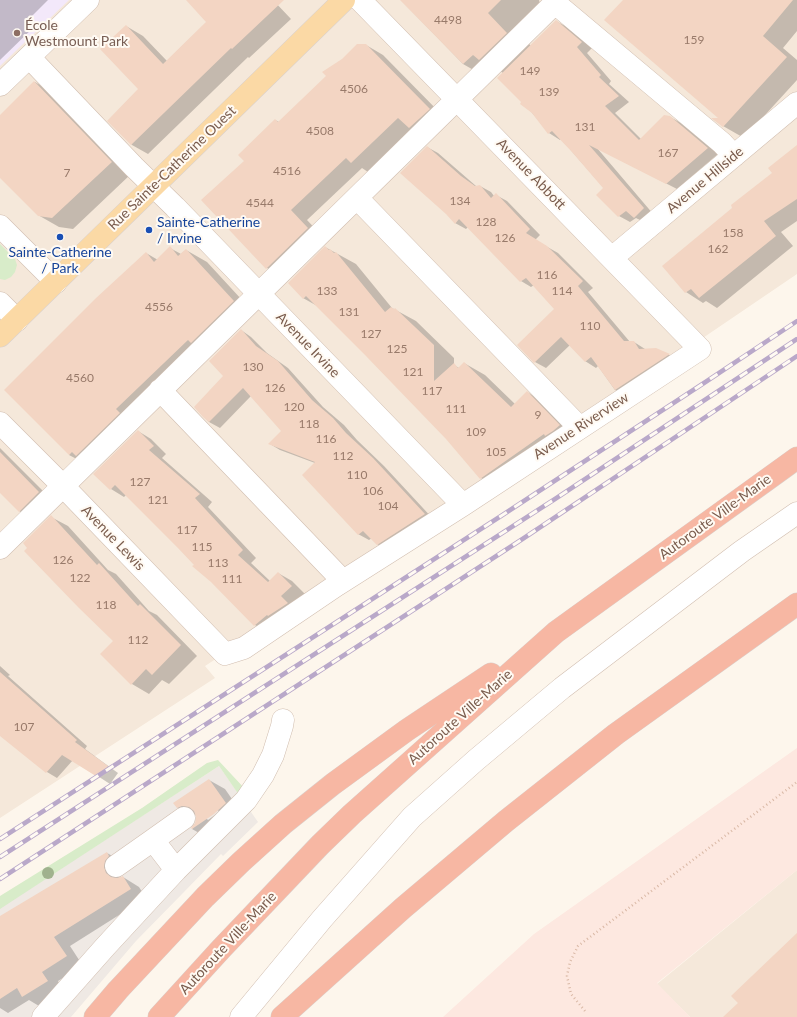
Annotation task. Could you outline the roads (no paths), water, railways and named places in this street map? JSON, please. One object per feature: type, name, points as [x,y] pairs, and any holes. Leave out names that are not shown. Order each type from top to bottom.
[{"type":"highway","name":"Autoroute Ville-Marie","points":[[159,1017],[221,949],[320,845],[352,814],[556,632],[797,458]]},
{"type":"highway","points":[[282,1017],[403,908],[512,816],[616,734],[797,604]]},
{"type":"highway","points":[[96,1017],[118,990],[205,897],[283,824],[333,784],[407,730],[556,632]]},
{"type":"main road","name":"Rue Sainte-Catherine Ouest","points":[[0,336],[344,0]]},
{"type":"street","points":[[0,85],[88,0]]},
{"type":"street","name":"Avenue Abbott","points":[[360,0],[700,349]]},
{"type":"street","points":[[0,548],[555,3],[722,143],[734,156]]},
{"type":"street","name":"Avenue Irvine","points":[[29,57],[463,505]]},
{"type":"street","name":"Avenue Hillside","points":[[613,258],[797,103]]},
{"type":"street","points":[[357,198],[579,427]]},
{"type":"street","points":[[0,226],[56,282]]},
{"type":"street","points":[[0,303],[17,320]]},
{"type":"street","name":"Avenue Riverview","points":[[226,654],[244,648],[343,581],[463,505],[579,427],[700,349]]},
{"type":"street","points":[[160,390],[343,581]]},
{"type":"street","name":"Avenue Lewis","points":[[0,423],[226,654]]},
{"type":"street","points":[[241,1017],[322,919],[412,817],[476,760],[562,688],[742,551],[797,513]]},
{"type":"street","points":[[43,1017],[176,870],[246,800],[263,775],[273,755],[283,720]]},
{"type":"street","points":[[116,866],[184,818]]},
{"type":"street","points":[[153,840],[176,870]]},
{"type":"railway","points":[[0,839],[501,516],[797,321]]},
{"type":"railway","points":[[0,857],[555,499],[797,339]]},
{"type":"railway","points":[[0,879],[524,538],[797,356]]},
{"type":"place","name":"École Westmount Park","points":[[17,33]]},
{"type":"place","name":"Sainte-Catherine / Irvine","points":[[149,230]]},
{"type":"place","name":"Sainte-Catherine / Park","points":[[60,237]]}]
